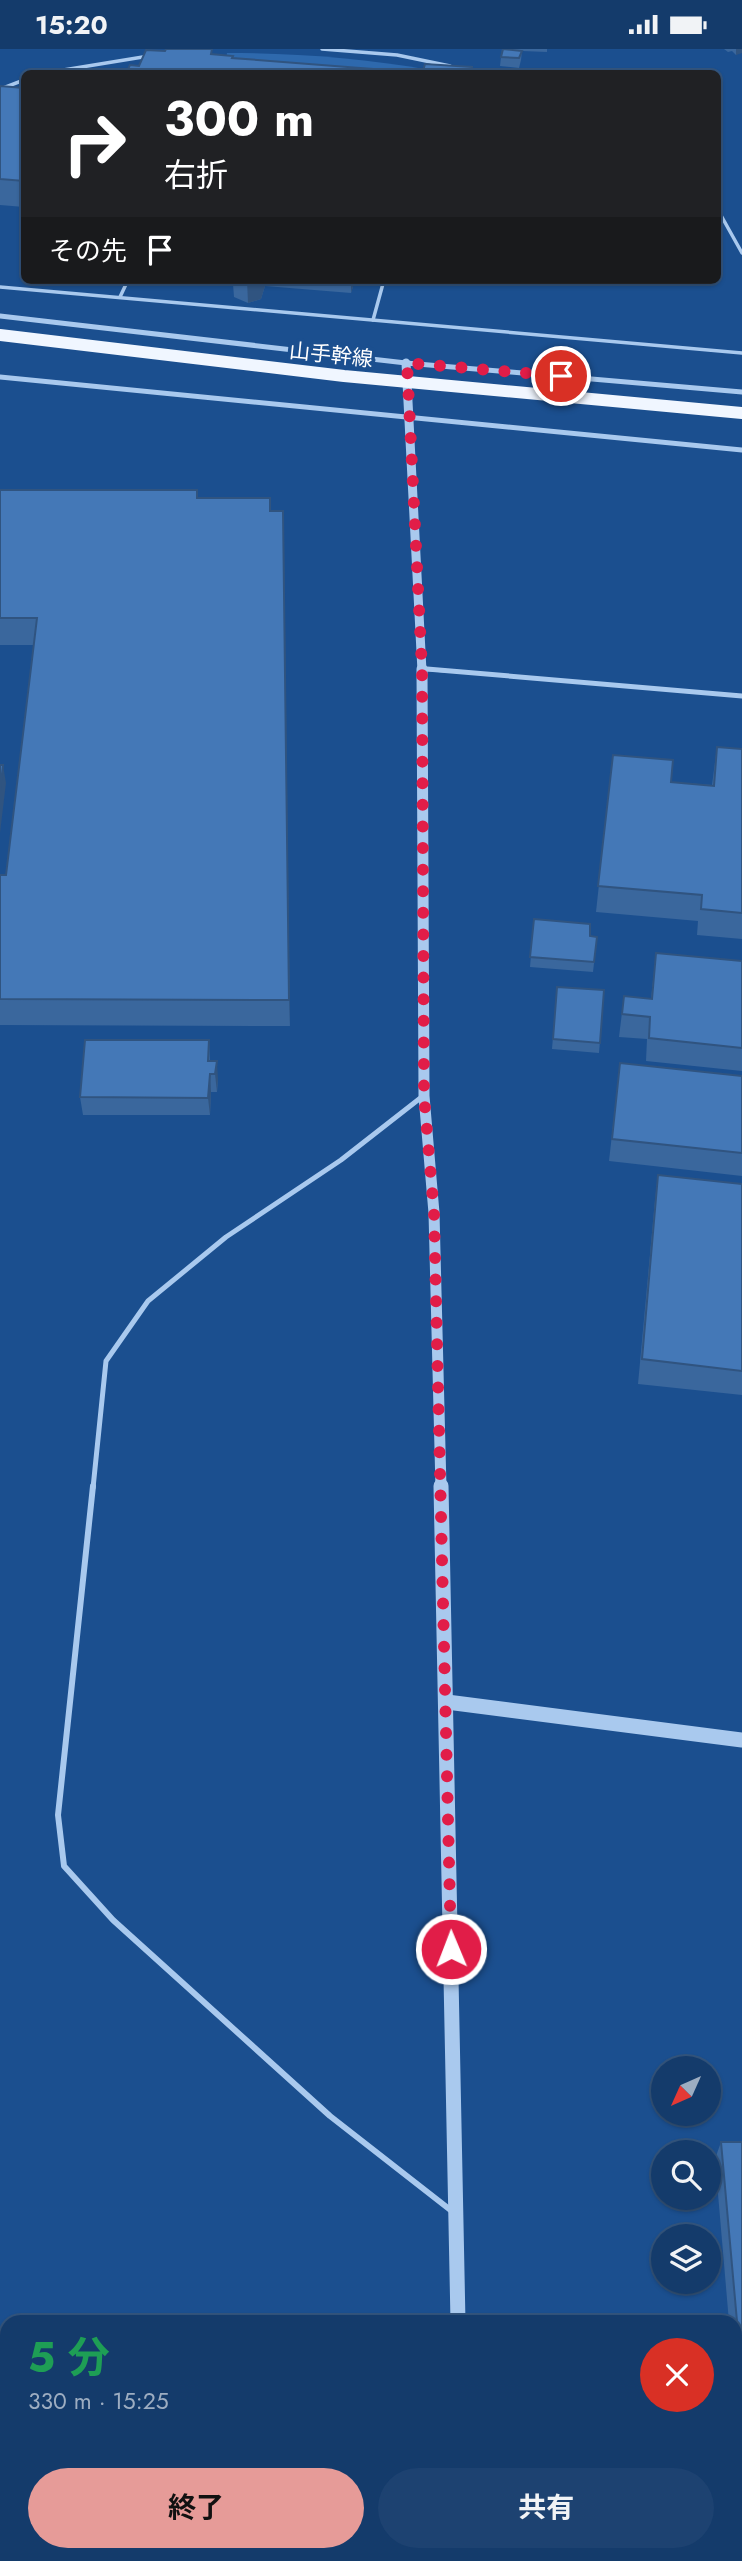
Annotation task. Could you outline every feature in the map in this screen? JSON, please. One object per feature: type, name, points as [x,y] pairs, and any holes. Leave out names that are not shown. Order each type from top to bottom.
[{"type":"main road","name":"山手幹線","points":[[0,335],[344,376],[742,413]]},
{"type":"street","points":[[0,316],[407,363],[742,392]]},
{"type":"street","points":[[407,363],[422,669],[424,1096],[434,1213],[447,1702],[458,2315]]},
{"type":"street","points":[[0,377],[742,450]]},
{"type":"street","points":[[447,1702],[742,1740]]},
{"type":"lane","points":[[322,49],[397,55],[464,70]]},
{"type":"lane","points":[[64,70],[160,57]]},
{"type":"lane","points":[[0,89],[21,82]]},
{"type":"lane","points":[[721,215],[742,253]]},
{"type":"lane","points":[[120,297],[126,284]]},
{"type":"lane","points":[[373,320],[383,284]]},
{"type":"lane","points":[[0,287],[742,353]]},
{"type":"lane","points":[[422,669],[742,696]]},
{"type":"lane","points":[[424,1096],[341,1160],[226,1237],[148,1301],[106,1361],[58,1815],[64,1866],[113,1920],[330,2116],[456,2214]]},
{"type":"shaded area","points":[[227,53],[304,55],[430,70],[386,70],[226,59]]},
{"type":"building","points":[[212,49],[211,54],[233,56],[232,58],[386,70],[128,70],[130,65],[139,66],[146,50]]},
{"type":"building","points":[[503,49],[522,51],[519,58],[501,57]]},
{"type":"building","points":[[425,64],[472,67],[472,70],[423,70]]},
{"type":"building","points":[[0,86],[21,88],[21,181],[0,179]]},
{"type":"building","points":[[0,490],[197,490],[197,498],[270,498],[270,511],[283,511],[289,1000],[0,999],[0,875],[6,875],[37,618],[0,618]]},
{"type":"building","points":[[717,747],[742,749],[742,913],[701,909],[702,895],[598,886],[613,755],[673,760],[671,782],[714,786]]},
{"type":"building","points":[[0,765],[3,765],[0,791]]},
{"type":"building","points":[[534,919],[590,924],[590,936],[597,937],[594,962],[530,957]]},
{"type":"building","points":[[656,953],[742,961],[742,1048],[649,1038],[650,1017],[622,1014],[624,996],[652,999]]},
{"type":"building","points":[[557,987],[604,990],[600,1043],[553,1039]]},
{"type":"building","points":[[85,1040],[209,1040],[208,1061],[217,1061],[215,1074],[210,1074],[208,1098],[80,1097]]},
{"type":"building","points":[[620,1063],[742,1076],[742,1153],[612,1139]]},
{"type":"building","points":[[658,1175],[742,1184],[742,1371],[642,1359]]},
{"type":"building","points":[[721,2142],[742,2142],[742,2315],[736,2315]]},
{"type":"route","points":[[451,1949],[434,1213],[424,1096],[422,669],[407,363],[561,376]]}]
